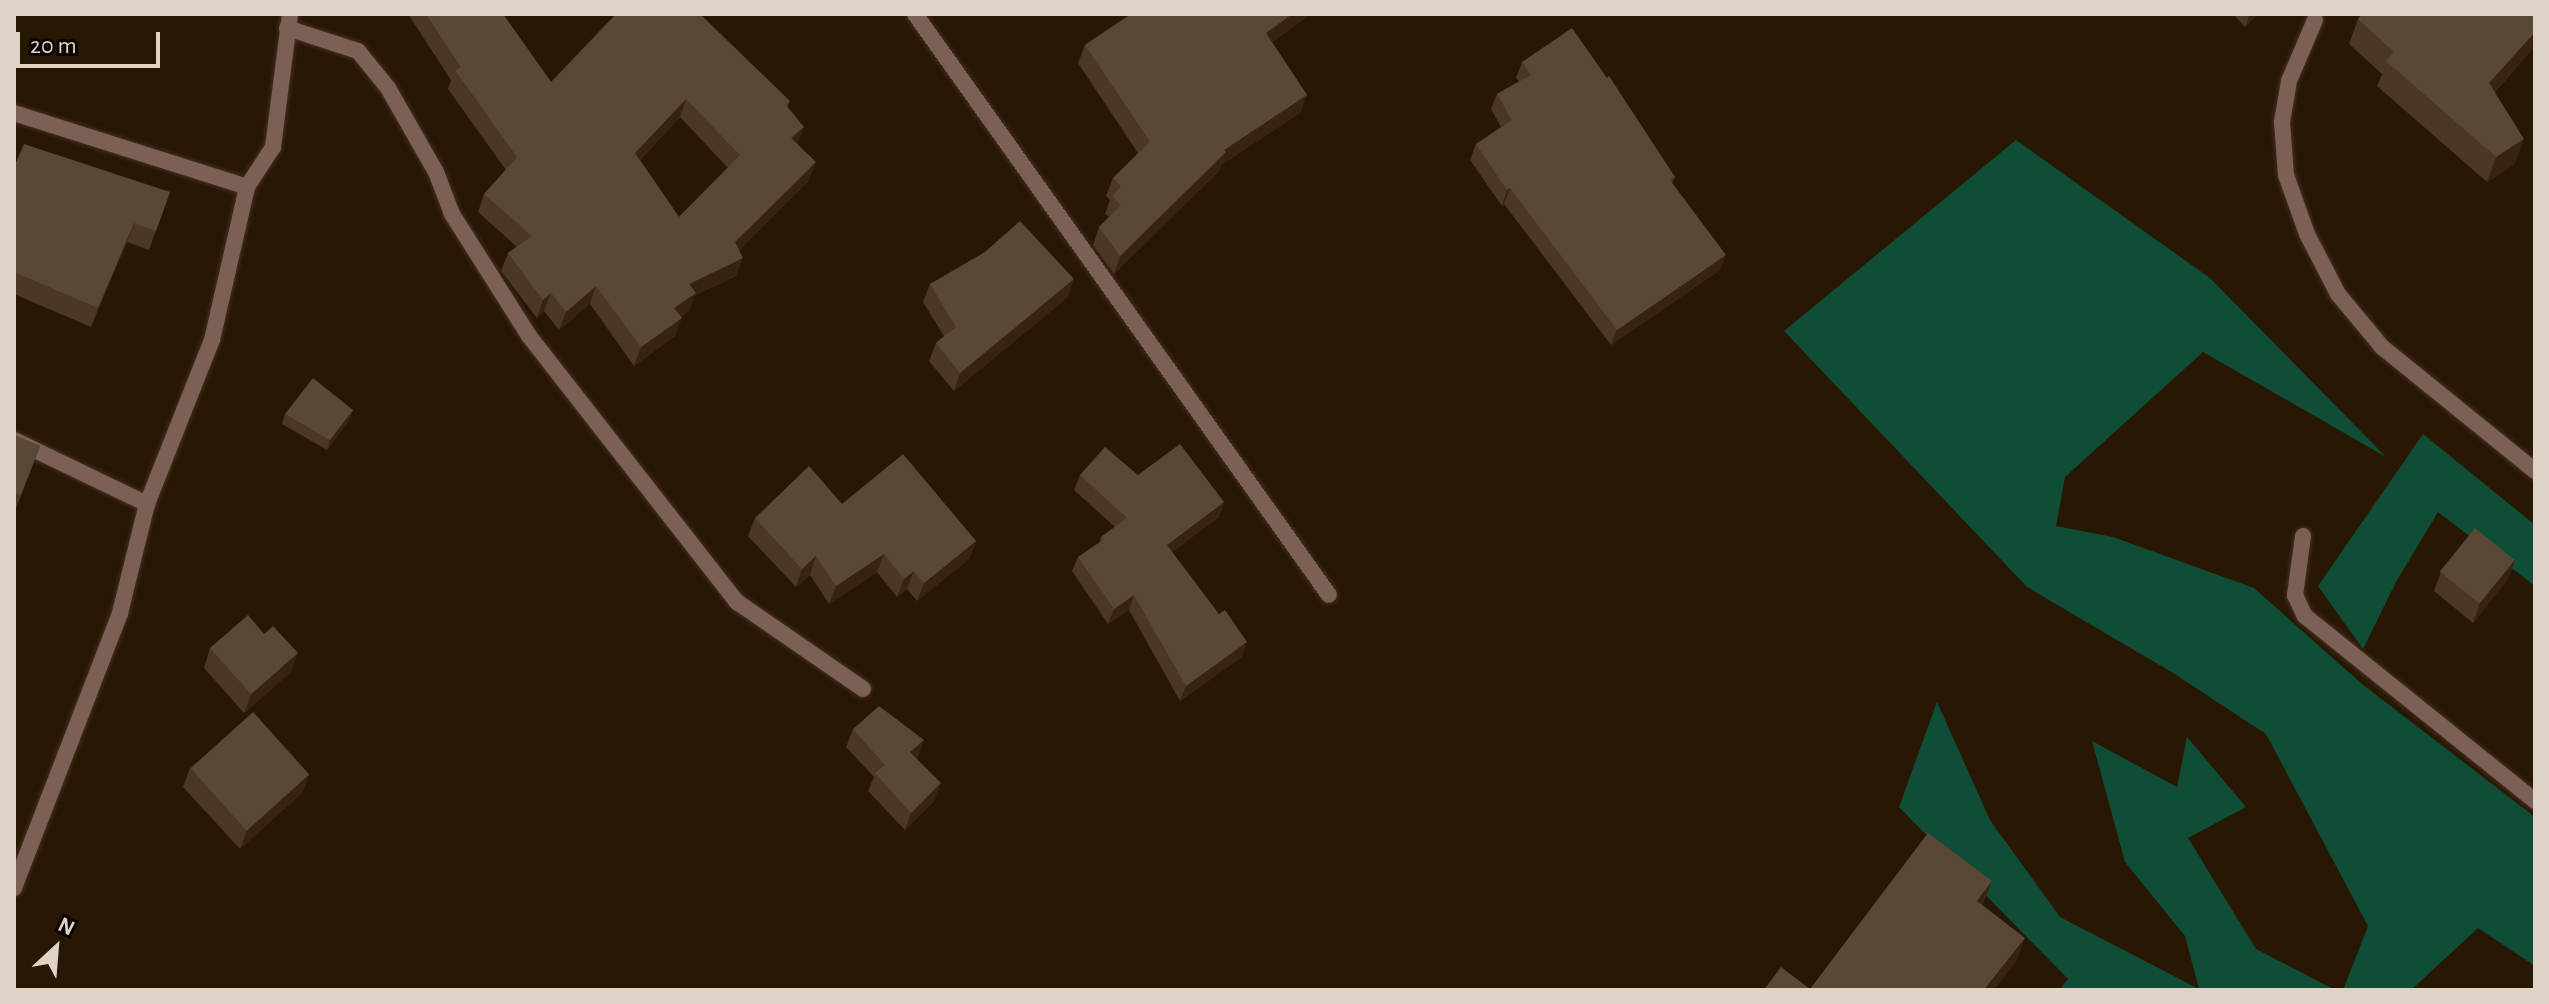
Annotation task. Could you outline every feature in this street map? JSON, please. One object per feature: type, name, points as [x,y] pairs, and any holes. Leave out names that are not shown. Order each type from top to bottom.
[{"type":"street","points":[[915,14],[1329,595]]},
{"type":"street","points":[[2315,20],[2289,81],[2282,122],[2286,175],[2307,234],[2338,294],[2382,347],[2535,471]]},
{"type":"street","points":[[14,888],[120,613],[147,504],[212,340],[247,187],[273,147],[289,21],[358,51],[388,88],[436,172],[452,214],[529,336],[737,602],[863,689]]},
{"type":"street","points":[[14,113],[247,187]]},
{"type":"street","points":[[14,440],[147,504]]},
{"type":"street","points":[[2303,536],[2295,595],[2305,616],[2535,801]]},
{"type":"green space","points":[[2016,140],[2210,278],[2386,457],[2203,352],[2065,477],[2056,526],[2113,537],[2254,588],[2362,684],[2535,817],[2535,966],[2478,928],[2411,990],[2343,990],[2368,926],[2266,734],[2173,673],[2027,587],[1784,331]]},
{"type":"green space","points":[[2423,434],[2535,525],[2535,586],[2438,512],[2396,582],[2363,649],[2318,586]]},
{"type":"green space","points":[[1937,702],[1990,820],[2060,917],[2199,989],[2185,936],[2125,862],[2092,741],[2177,787],[2187,737],[2246,807],[2188,838],[2256,949],[2335,990],[2059,990],[2068,979],[1899,807]]},
{"type":"building","points":[[426,14],[503,14],[551,82],[616,14],[700,14],[790,101],[786,105],[804,127],[791,138],[816,162],[735,242],[743,258],[689,284],[696,293],[674,308],[682,318],[641,347],[596,286],[566,312],[551,293],[543,300],[508,253],[532,236],[484,194],[517,157],[455,70],[461,67]],"holes":[[[686,99],[740,155],[679,217],[635,153]]]},
{"type":"building","points":[[1131,14],[1292,14],[1266,33],[1307,95],[1224,150],[1226,152],[1120,256],[1099,227],[1121,205],[1112,196],[1121,186],[1113,178],[1150,142],[1085,45]]},
{"type":"building","points":[[2362,14],[2535,14],[2535,32],[2489,83],[2524,139],[2496,157],[2386,61],[2394,52],[2358,19]]},
{"type":"building","points":[[1572,28],[1607,78],[1609,76],[1675,177],[1670,180],[1726,255],[1617,330],[1510,188],[1507,190],[1476,144],[1512,120],[1497,94],[1531,75],[1522,62]]},
{"type":"building","points":[[24,144],[170,192],[156,231],[134,223],[98,308],[14,272],[14,167]]},
{"type":"building","points":[[1020,221],[1074,279],[960,373],[936,343],[956,327],[930,284],[985,252]]},
{"type":"building","points":[[313,378],[353,410],[330,440],[285,414]]},
{"type":"building","points":[[14,435],[40,446],[21,495],[14,493]]},
{"type":"building","points":[[1180,444],[1224,502],[1167,545],[1219,614],[1225,610],[1247,642],[1186,686],[1134,595],[1114,609],[1078,557],[1127,518],[1080,475],[1105,447],[1138,475]]},
{"type":"building","points":[[903,454],[976,541],[924,583],[914,571],[904,579],[884,554],[836,586],[816,556],[802,569],[755,518],[809,466],[842,504]]},
{"type":"building","points":[[2475,528],[2515,560],[2479,604],[2440,572]]},
{"type":"building","points":[[248,615],[264,634],[273,626],[298,653],[251,694],[210,648]]},
{"type":"building","points":[[879,706],[924,740],[910,752],[941,783],[911,813],[875,773],[885,765],[853,729]]},
{"type":"building","points":[[253,712],[309,774],[247,831],[191,768]]},
{"type":"building","points":[[1928,833],[1992,881],[1977,901],[2025,938],[1984,990],[1764,990],[1781,967],[1810,989]]}]
